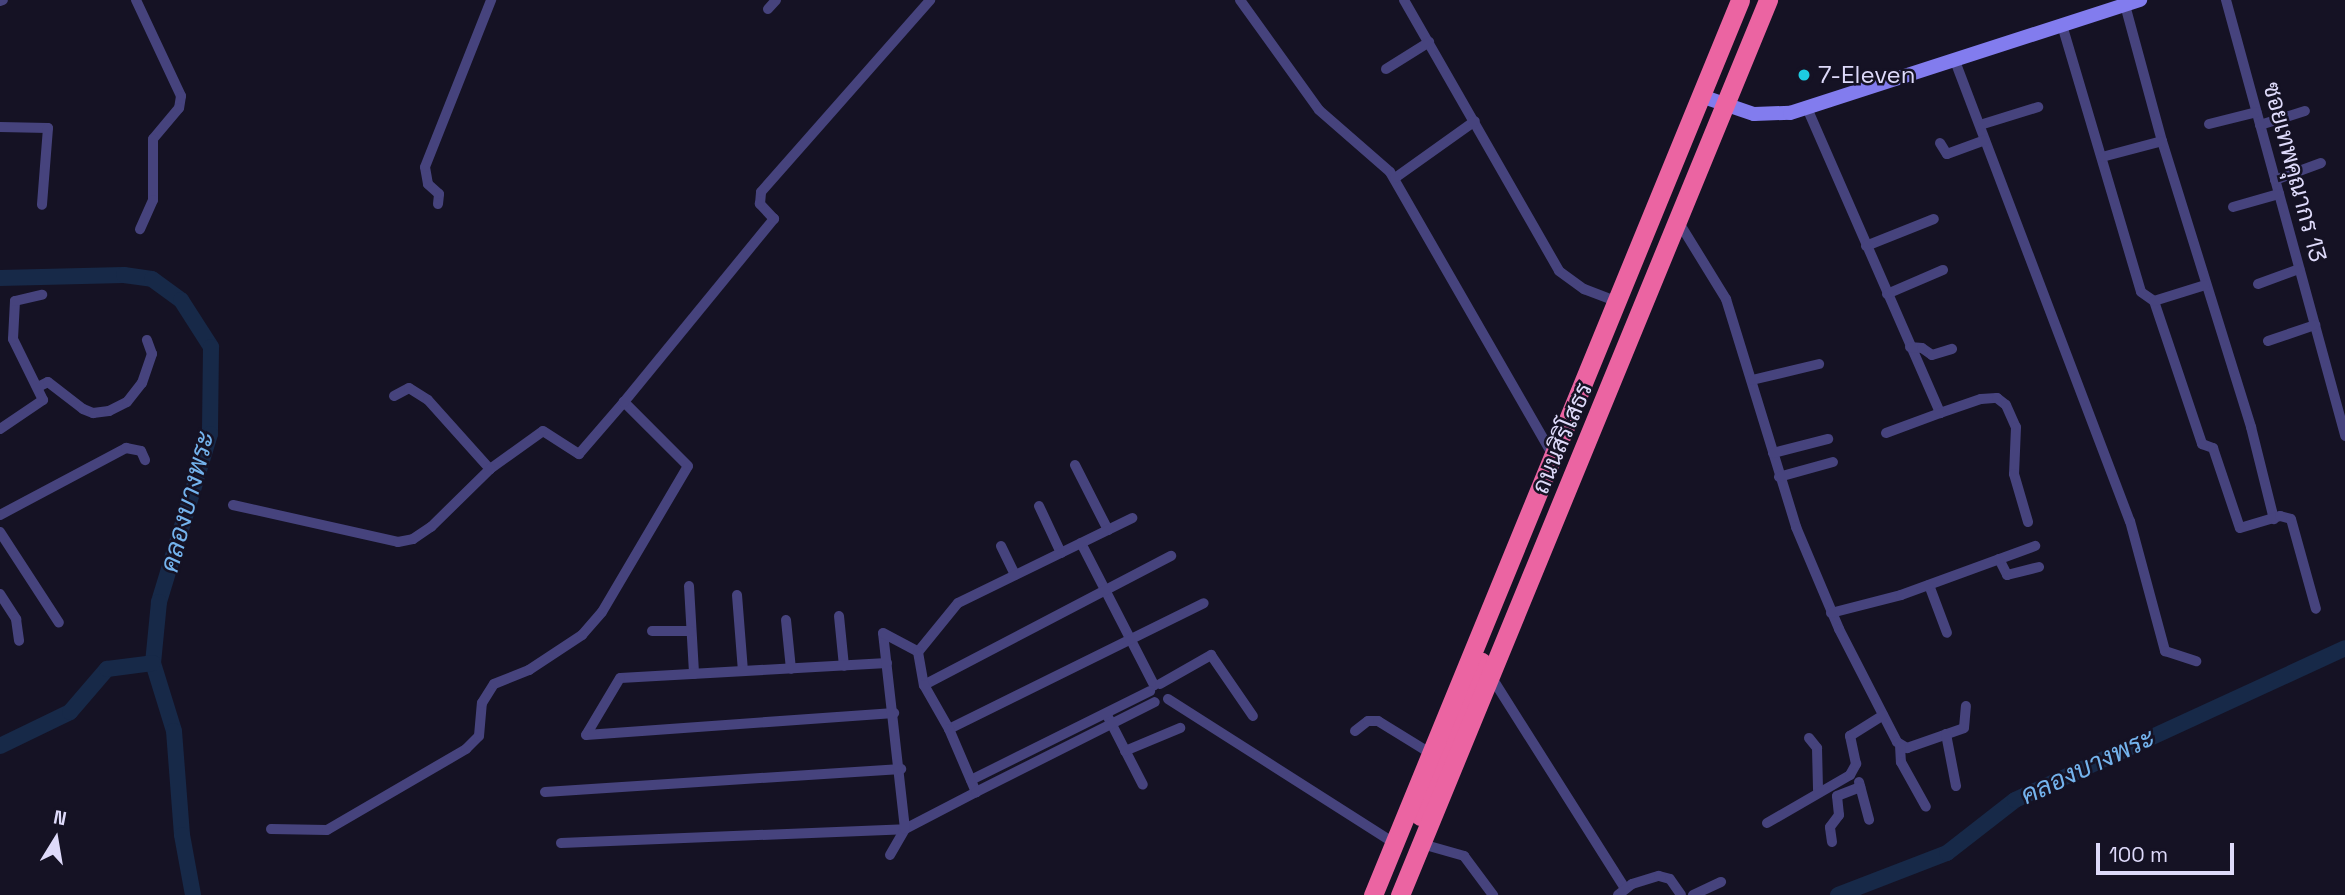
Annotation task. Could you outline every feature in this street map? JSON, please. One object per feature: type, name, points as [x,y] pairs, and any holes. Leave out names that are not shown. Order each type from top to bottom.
[{"type":"highway","name":"ถนนสิริโสธร","points":[[1373,895],[1740,0]]},
{"type":"highway","name":"ถนนสิริโสธร","points":[[1400,895],[1418,836],[1492,678],[1768,0]]},
{"type":"highway","points":[[1387,895],[1418,836],[1479,669],[1515,549]]},
{"type":"main road","points":[[1701,96],[1725,106],[1762,115],[1807,108],[2140,0]]},
{"type":"street","points":[[136,0],[180,85],[181,96],[179,108],[153,139],[153,200],[140,229]]},
{"type":"street","points":[[438,204],[439,194],[428,184],[425,167],[491,0]]},
{"type":"street","points":[[233,505],[398,542],[413,539],[430,527],[490,469],[543,431],[579,454],[774,219],[760,204],[761,192],[930,0]]},
{"type":"street","points":[[1240,0],[1319,110],[1395,178],[1553,455]]},
{"type":"street","points":[[1404,0],[1559,271],[1584,289],[1616,301]]},
{"type":"street","name":"ซอยเทพคุณากร 13","points":[[2226,0],[2345,436]]},
{"type":"street","points":[[2125,5],[2162,141],[2251,428],[2274,519]]},
{"type":"street","points":[[2062,25],[2141,292],[2154,301],[2202,444],[2213,448],[2237,523],[2244,528],[2284,516],[2293,523],[2316,609]]},
{"type":"street","points":[[1386,69],[1429,42]]},
{"type":"street","points":[[1955,61],[2130,521],[2165,651],[2196,662]]},
{"type":"street","points":[[1980,125],[2038,107]]},
{"type":"street","points":[[1807,108],[1940,413]]},
{"type":"street","points":[[2260,125],[2305,111]]},
{"type":"street","points":[[2208,124],[2257,112]]},
{"type":"street","points":[[1395,178],[1475,121]]},
{"type":"street","points":[[0,127],[48,128],[43,205]]},
{"type":"street","points":[[1940,143],[1947,153],[1985,140]]},
{"type":"street","points":[[2102,157],[2162,141]]},
{"type":"street","points":[[2275,180],[2321,163]]},
{"type":"street","points":[[2233,207],[2279,194]]},
{"type":"street","points":[[1866,246],[1934,219]]},
{"type":"street","points":[[1678,221],[1726,299],[1779,477],[1831,613],[1900,745],[1901,762],[1926,807]]},
{"type":"street","points":[[2258,284],[2299,269]]},
{"type":"street","points":[[1887,294],[1944,270]]},
{"type":"street","points":[[2154,301],[2205,285]]},
{"type":"street","points":[[0,429],[41,403],[38,387],[23,367],[14,345],[14,314],[19,297],[42,295]]},
{"type":"street","points":[[2268,341],[2315,326]]},
{"type":"street","points":[[38,387],[52,383],[83,409],[93,413],[109,411],[127,402],[142,383],[152,354],[147,340]]},
{"type":"street","points":[[1910,347],[1917,346],[1931,355],[1952,349]]},
{"type":"street","points":[[1752,380],[1819,364]]},
{"type":"street","points":[[394,396],[409,387],[428,400],[490,469]]},
{"type":"street","points":[[1886,433],[1982,399],[1997,398],[2006,405],[2016,426],[2014,474],[2028,522]]},
{"type":"street","points":[[271,828],[308,833],[327,830],[466,749],[479,736],[482,703],[495,684],[529,670],[582,635],[602,612],[688,466],[624,402]]},
{"type":"street","points":[[1773,453],[1828,439]]},
{"type":"street","points":[[0,515],[126,448],[141,451],[145,460]]},
{"type":"street","points":[[1779,477],[1833,462]]},
{"type":"street","points":[[1075,465],[1108,530]]},
{"type":"street","points":[[1039,506],[1061,553]]},
{"type":"street","points":[[976,792],[949,729],[924,685],[918,652],[958,603],[1132,518]]},
{"type":"street","points":[[0,532],[59,623]]},
{"type":"street","points":[[1081,543],[1155,687],[1155,702]]},
{"type":"street","points":[[1001,546],[1015,575]]},
{"type":"street","points":[[1831,613],[1929,585],[2035,546]]},
{"type":"street","points":[[924,685],[1171,555]]},
{"type":"street","points":[[1999,559],[2007,575],[2039,567]]},
{"type":"street","points":[[1929,585],[1947,633]]},
{"type":"street","points":[[689,586],[694,674]]},
{"type":"street","points":[[0,594],[16,620],[19,641]]},
{"type":"street","points":[[737,595],[743,671]]},
{"type":"street","points":[[949,729],[1204,603]]},
{"type":"street","points":[[838,617],[844,666]]},
{"type":"street","points":[[786,620],[790,669]]},
{"type":"street","points":[[652,631],[691,631]]},
{"type":"street","points":[[890,855],[905,829],[901,769],[884,633],[918,652]]},
{"type":"street","points":[[971,780],[1155,687],[1211,655],[1253,716]]},
{"type":"street","points":[[887,663],[620,678],[586,735],[894,713]]},
{"type":"street","points":[[1492,678],[1621,892],[1642,879],[1666,876],[1681,895]]},
{"type":"street","points":[[1155,687],[1168,689],[1168,699]]},
{"type":"street","points":[[561,844],[905,829],[1110,723],[1155,702],[1168,699],[1394,843]]},
{"type":"street","points":[[1900,745],[1908,748],[1964,728],[1966,706]]},
{"type":"street","points":[[1105,712],[1143,785]]},
{"type":"street","points":[[1869,820],[1854,768],[1850,736],[1883,715]]},
{"type":"street","points":[[1355,731],[1368,721],[1378,721],[1430,754]]},
{"type":"street","points":[[1125,751],[1180,728]]},
{"type":"street","points":[[1946,734],[1956,786]]},
{"type":"street","points":[[1809,738],[1817,748],[1818,790]]},
{"type":"street","points":[[1768,823],[1818,790],[1850,775],[1854,768]]},
{"type":"street","points":[[545,792],[901,769]]},
{"type":"street","points":[[1832,842],[1830,827],[1839,815],[1837,796],[1860,787]]},
{"type":"street","points":[[1418,836],[1464,856],[1493,895]]},
{"type":"street","points":[[1693,895],[1721,882]]},
{"type":"waterway","name":"คลองบางพระ","points":[[0,278],[124,275],[152,279],[181,300],[211,347],[210,434],[159,602],[153,663],[174,731],[182,835],[193,895]]},
{"type":"waterway","name":"คลองบางพระ","points":[[1838,895],[1947,853],[2015,800],[2345,648]]},
{"type":"waterway","points":[[0,746],[70,712],[107,669],[153,663]]},
{"type":"place","name":"7-Eleven","points":[[1804,75]]}]
